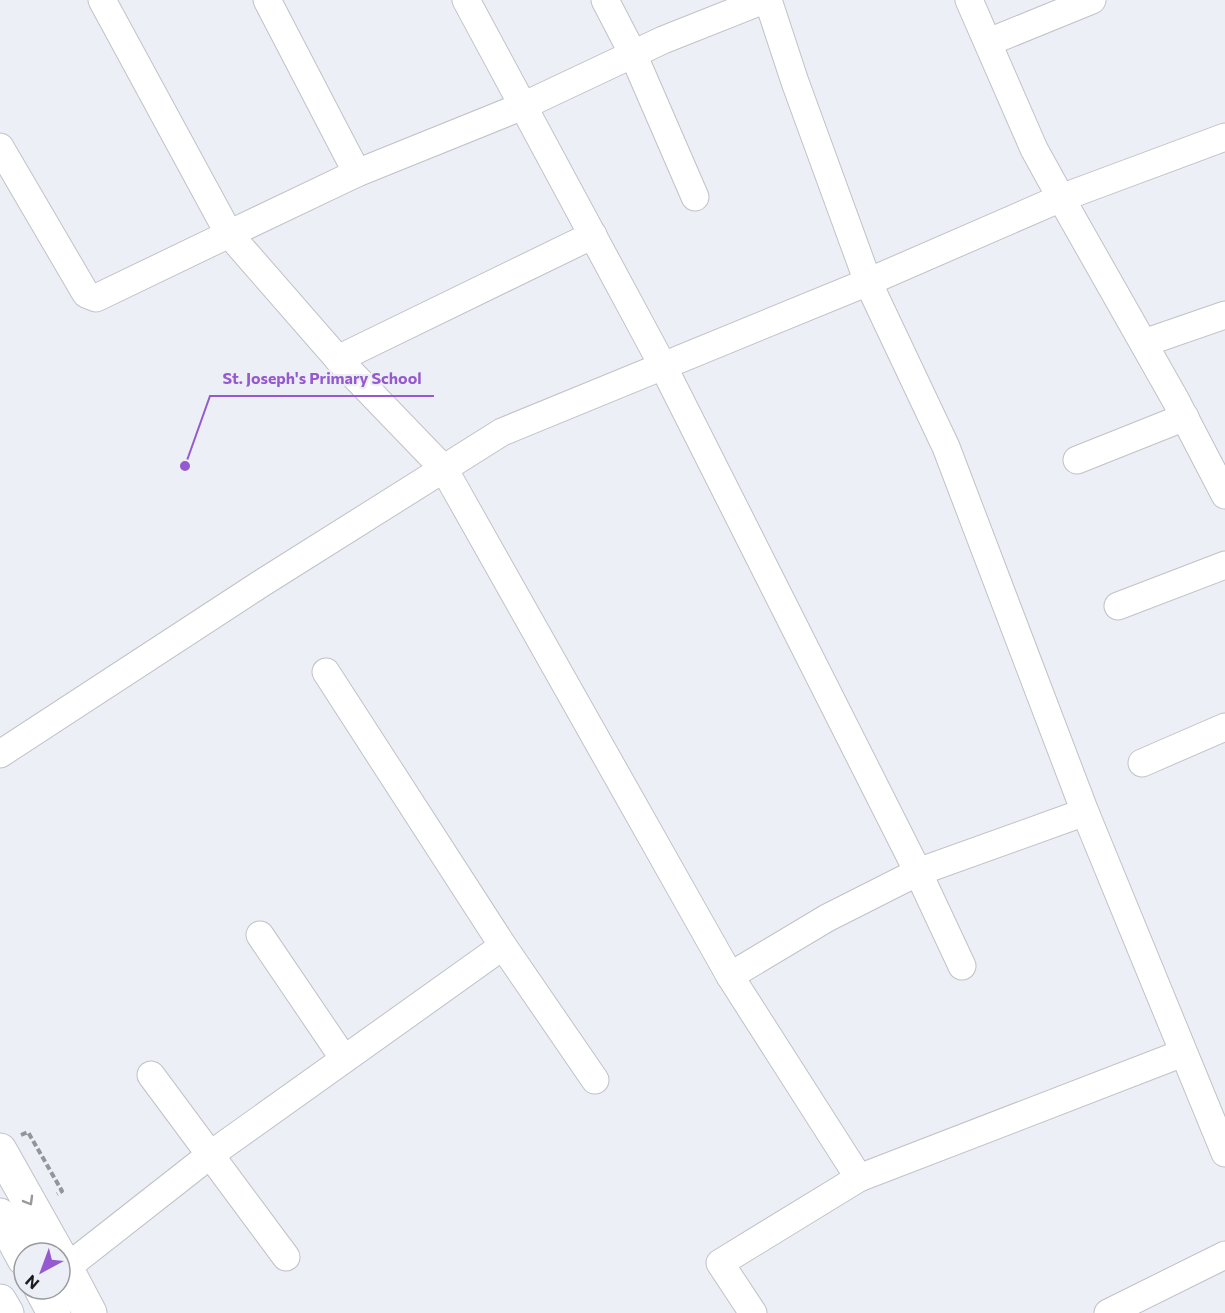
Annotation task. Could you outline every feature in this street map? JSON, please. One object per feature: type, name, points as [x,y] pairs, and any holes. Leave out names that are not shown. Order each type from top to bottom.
[{"type":"main road","points":[[0,1150],[51,1241]]},
{"type":"main road","points":[[0,1215],[14,1241]]},
{"type":"main road","points":[[72,1279],[90,1313]]},
{"type":"main road","points":[[0,1301],[7,1313]]},
{"type":"street","points":[[102,0],[229,234],[338,359],[444,469],[730,976],[859,1178]]},
{"type":"street","points":[[267,0],[357,173]]},
{"type":"street","points":[[466,0],[663,366],[918,872],[962,966]]},
{"type":"street","points":[[605,0],[633,54],[695,197]]},
{"type":"street","points":[[0,147],[78,283],[86,294],[96,298],[357,173],[523,106],[663,40],[766,0],[868,282],[946,447],[1085,812],[1225,1153]]},
{"type":"street","points":[[969,0],[1034,149],[1185,417],[1225,495]]},
{"type":"street","points":[[989,42],[1092,0]]},
{"type":"street","points":[[0,754],[262,583],[502,432],[868,282],[1061,198],[1225,137]]},
{"type":"street","points":[[338,359],[593,235]]},
{"type":"street","points":[[1144,343],[1225,315]]},
{"type":"street","points":[[1077,460],[1185,417]]},
{"type":"street","points":[[1118,606],[1225,565]]},
{"type":"street","points":[[326,672],[503,946],[595,1080]]},
{"type":"street","points":[[1142,764],[1225,727]]},
{"type":"street","points":[[730,976],[827,918],[918,872],[1085,812]]},
{"type":"street","points":[[260,935],[344,1059]]},
{"type":"street","points":[[72,1251],[503,946]]},
{"type":"street","points":[[753,1313],[720,1263],[859,1178],[1183,1053]]},
{"type":"street","points":[[151,1075],[286,1257]]},
{"type":"street","points":[[1108,1313],[1225,1255]]},
{"type":"path","points":[[28,1132],[62,1191]]},
{"type":"place","name":"St. Joseph's Primary School","points":[[185,466]]}]
